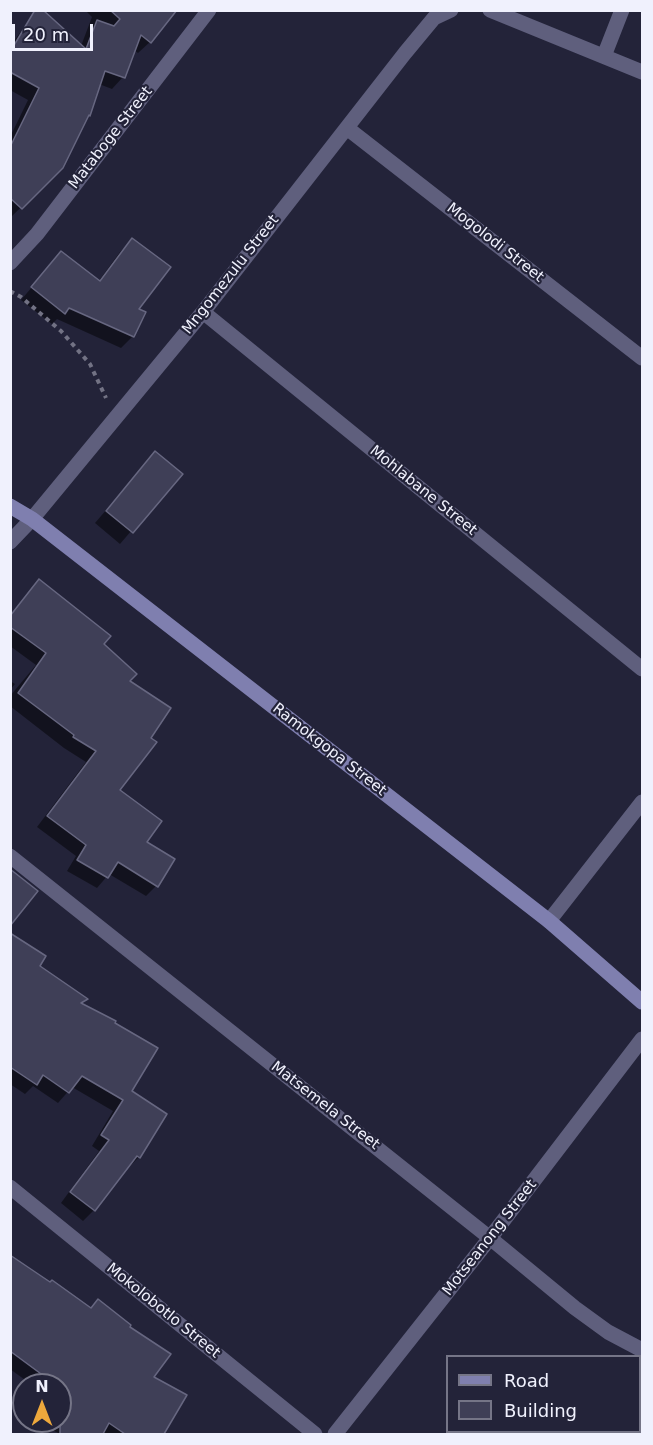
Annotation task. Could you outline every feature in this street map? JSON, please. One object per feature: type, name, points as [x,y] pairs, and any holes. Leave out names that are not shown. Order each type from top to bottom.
[{"type":"street","name":"Mataboge Street","points":[[10,263],[37,234],[209,10]]},
{"type":"street","name":"Mngomezulu Street","points":[[10,542],[32,519],[203,312],[434,18],[451,10]]},
{"type":"street","points":[[490,10],[642,72]]},
{"type":"street","points":[[604,56],[622,10]]},
{"type":"street","name":"Mogolodi Street","points":[[347,128],[642,358]]},
{"type":"street","name":"Mohlabane Street","points":[[203,312],[642,669]]},
{"type":"street","name":"Ramokgopa Street","points":[[10,506],[32,519],[549,921],[642,1002]]},
{"type":"street","points":[[549,921],[642,802]]},
{"type":"street","name":"Matsemela Street","points":[[10,856],[591,1320],[642,1350]]},
{"type":"street","name":"Motseanong Street","points":[[335,1434],[490,1238],[642,1039]]},
{"type":"street","name":"Mokolobotlo Street","points":[[10,1187],[315,1434]]},
{"type":"path","points":[[10,291],[21,297],[61,331],[90,364],[104,392],[113,421]]},
{"type":"building","points":[[35,10],[43,10],[86,49],[97,20],[114,26],[120,19],[110,10],[177,10],[151,43],[141,35],[125,78],[105,71],[90,116],[63,168],[22,209],[10,198],[10,147],[39,88],[10,72],[10,52]]},
{"type":"building","points":[[132,238],[171,267],[139,309],[146,312],[134,337],[69,308],[65,314],[31,287],[61,251],[100,281]]},
{"type":"building","points":[[155,451],[183,474],[133,533],[106,511]]},
{"type":"building","points":[[39,579],[111,636],[104,644],[137,674],[130,681],[171,708],[151,738],[157,742],[120,790],[162,821],[147,842],[175,859],[158,887],[118,862],[108,878],[77,860],[86,845],[47,816],[96,751],[73,737],[74,735],[18,693],[46,653],[10,627],[10,616]]},
{"type":"building","points":[[10,869],[38,891],[10,926]]},
{"type":"building","points":[[10,933],[46,956],[40,966],[88,999],[81,1003],[116,1021],[115,1023],[158,1048],[132,1091],[167,1114],[140,1158],[137,1156],[95,1211],[70,1192],[109,1140],[101,1135],[123,1100],[82,1076],[69,1093],[43,1075],[37,1085],[10,1067]]},
{"type":"building","points":[[10,1255],[50,1282],[52,1280],[91,1308],[98,1299],[131,1325],[130,1327],[171,1354],[154,1377],[187,1395],[164,1434],[125,1434],[109,1423],[103,1434],[60,1434],[72,1433],[72,1373],[40,1373],[10,1351]]}]
